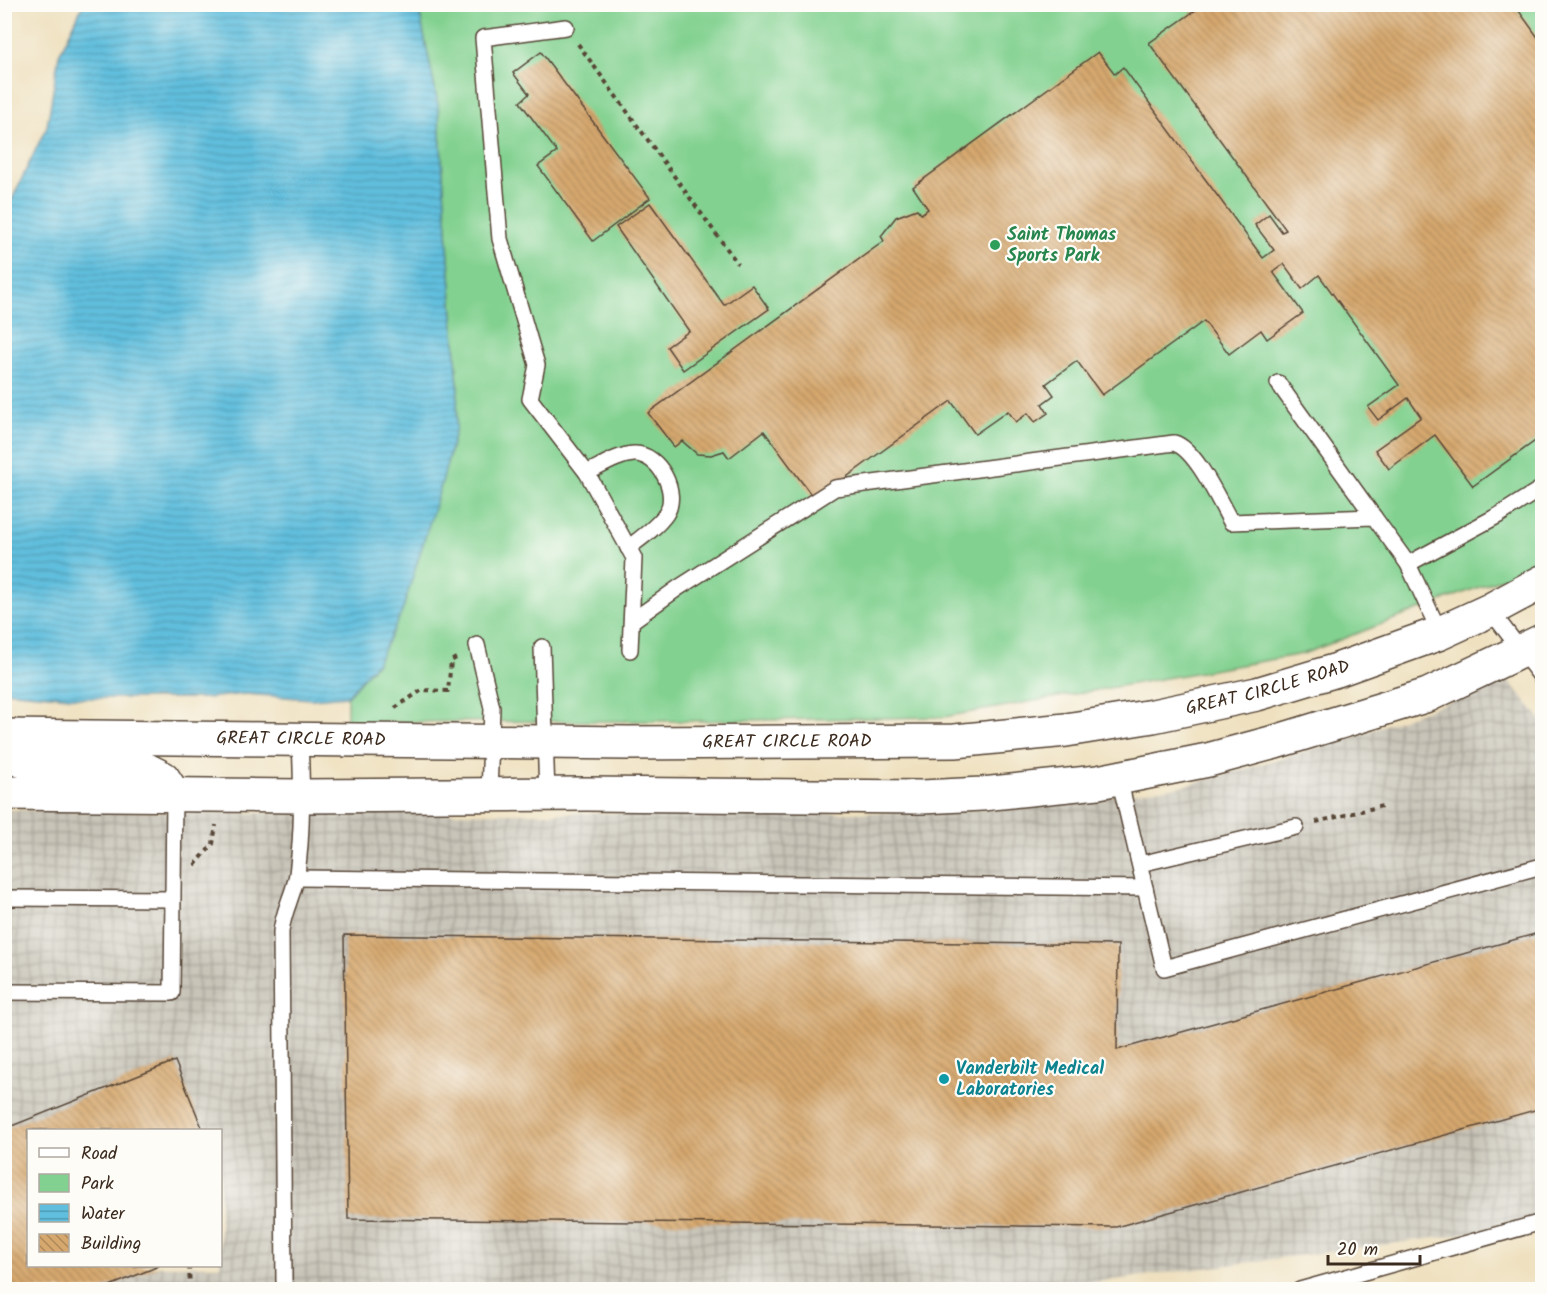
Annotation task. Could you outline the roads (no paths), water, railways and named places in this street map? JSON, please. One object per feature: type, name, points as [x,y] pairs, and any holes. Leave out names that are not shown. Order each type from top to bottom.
[{"type":"street","name":"GREAT CIRCLE ROAD","points":[[4,736],[546,742],[955,741],[1066,730],[1153,716],[1257,694],[1337,670],[1440,633],[1542,582]]},
{"type":"street","points":[[4,793],[922,797],[982,794],[1119,778],[1208,760],[1275,742],[1428,695],[1532,646]]},
{"type":"street","points":[[4,753],[26,762],[137,765],[163,778],[174,795]]},
{"type":"lane","points":[[566,27],[483,38],[501,239],[537,365],[530,399],[587,473],[634,558],[630,650]]},
{"type":"lane","points":[[1278,383],[1408,564],[1440,633]]},
{"type":"lane","points":[[632,621],[678,588],[835,488],[1174,443],[1182,445],[1192,454],[1231,522],[1374,517]]},
{"type":"lane","points":[[587,473],[620,457],[635,454],[646,456],[662,473],[670,489],[669,507],[659,522],[628,548]]},
{"type":"lane","points":[[1408,564],[1499,515],[1542,488]]},
{"type":"lane","points":[[1490,610],[1532,646],[1542,678]]},
{"type":"lane","points":[[477,645],[492,708],[489,795]]},
{"type":"lane","points":[[542,647],[547,794]]},
{"type":"lane","points":[[286,1290],[284,1281],[281,932],[282,918],[297,878],[303,829],[300,740]]},
{"type":"lane","points":[[1119,778],[1164,968],[1542,866]]},
{"type":"lane","points":[[4,992],[172,993],[174,795]]},
{"type":"lane","points":[[1140,864],[1296,827]]},
{"type":"lane","points":[[297,878],[1145,888]]},
{"type":"lane","points":[[4,898],[172,899]]},
{"type":"lane","points":[[1300,1290],[1542,1222]]},
{"type":"water","points":[[83,5],[418,5],[438,104],[458,386],[456,428],[443,479],[402,612],[378,661],[347,696],[311,699],[245,694],[206,698],[82,698],[5,691],[5,214],[47,126],[59,55]]},
{"type":"place","name":"Saint Thomas Sports Park","points":[[995,245]]},
{"type":"place","name":"Vanderbilt Medical Laboratories","points":[[944,1079]]}]
